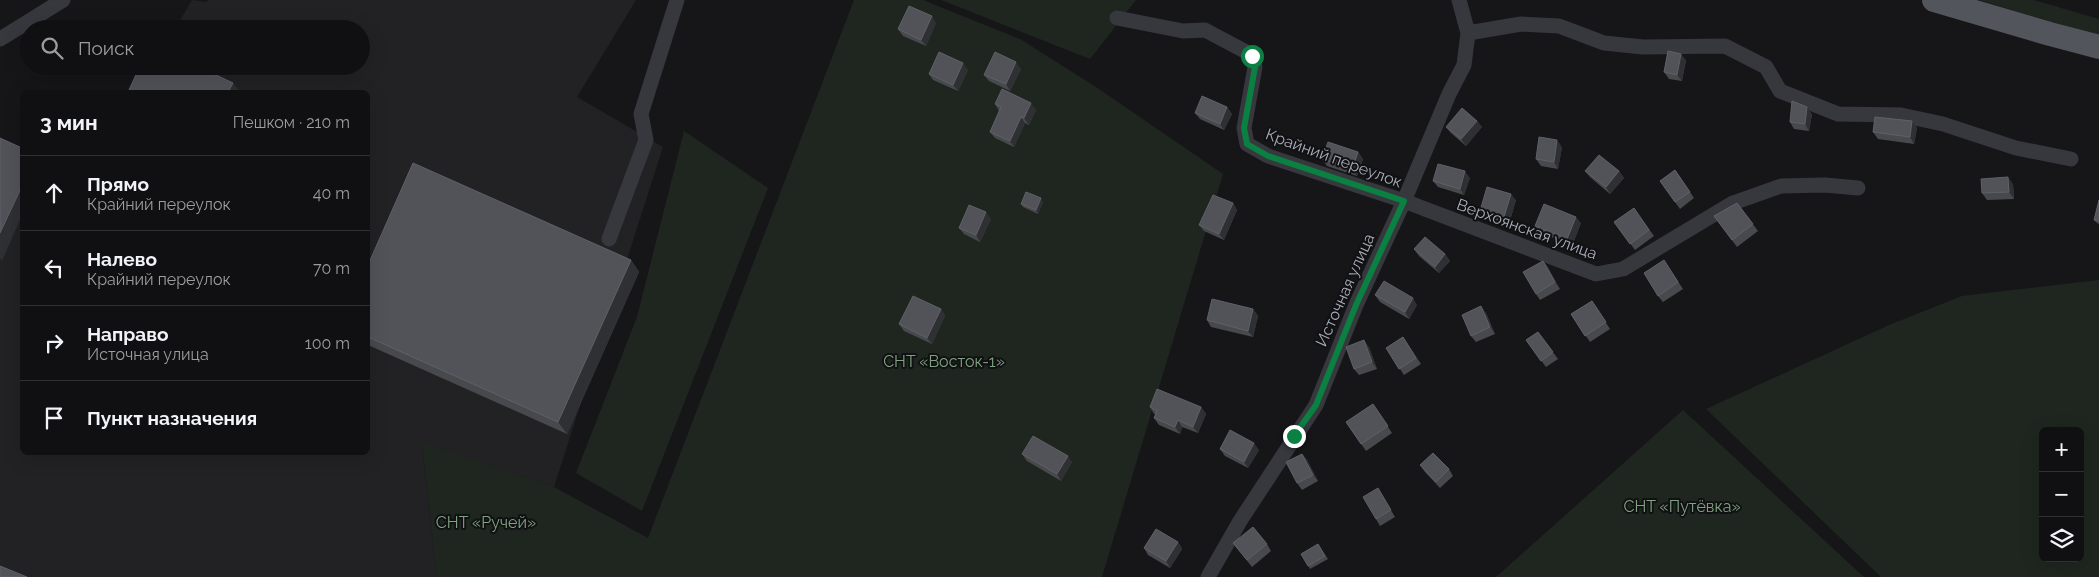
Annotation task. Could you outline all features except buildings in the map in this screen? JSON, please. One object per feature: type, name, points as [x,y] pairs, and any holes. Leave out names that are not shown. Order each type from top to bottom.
[{"type":"main road","points":[[1934,0],[2099,47]]},
{"type":"street","points":[[31,20],[63,0]]},
{"type":"street","points":[[609,239],[646,140],[641,114],[677,0]]},
{"type":"street","name":"Источная улица","points":[[1208,577],[1240,521],[1316,405],[1356,305],[1404,201],[1449,94],[1464,66],[1468,33],[1459,0]]},
{"type":"street","name":"Крайний переулок","points":[[1117,18],[1183,31],[1205,30],[1252,56],[1255,67],[1244,128],[1247,144],[1268,156],[1404,201]]},
{"type":"street","points":[[1468,33],[1521,24],[1559,26],[1604,43],[1643,47],[1724,46],[1766,67],[1780,91],[1838,114],[1901,115],[1918,118],[1943,124],[2016,148],[2072,159]]},
{"type":"street","points":[[0,39],[20,27]]},
{"type":"street","name":"Верхоянская улица","points":[[1404,201],[1596,274],[1623,269],[1733,203],[1781,186],[1825,185],[1858,188]]},
{"type":"shaded area","points":[[192,0],[207,2],[208,0],[636,0],[577,97],[663,147],[554,487],[422,444],[437,577],[0,577],[0,168],[20,158],[20,455],[370,455],[370,90],[143,90],[150,75],[370,75],[370,20],[180,20]]},
{"type":"green space","name":"СНТ «Восток-1»","points":[[854,0],[923,0],[1020,39],[1096,87],[1223,174],[1102,577],[437,577],[422,443],[554,487],[648,538]]},
{"type":"green space","points":[[941,0],[1136,0],[1090,59]]},
{"type":"green space","points":[[1979,0],[2034,0],[2099,19],[2099,36]]},
{"type":"green space","points":[[684,131],[768,188],[642,511],[576,473],[637,317]]},
{"type":"green space","points":[[2099,280],[2099,577],[1881,577],[1706,409],[1889,325],[1962,296]]},
{"type":"green space","name":"СНТ «Путёвка»","points":[[1683,410],[1864,577],[1496,577]]},
{"type":"route","points":[[1252,56],[1255,67],[1244,128],[1247,144],[1268,156],[1404,201],[1356,305],[1316,405],[1294,436]]},
{"type":"park label","name":"СНТ «Ручей»","points":[[486,522]]}]
